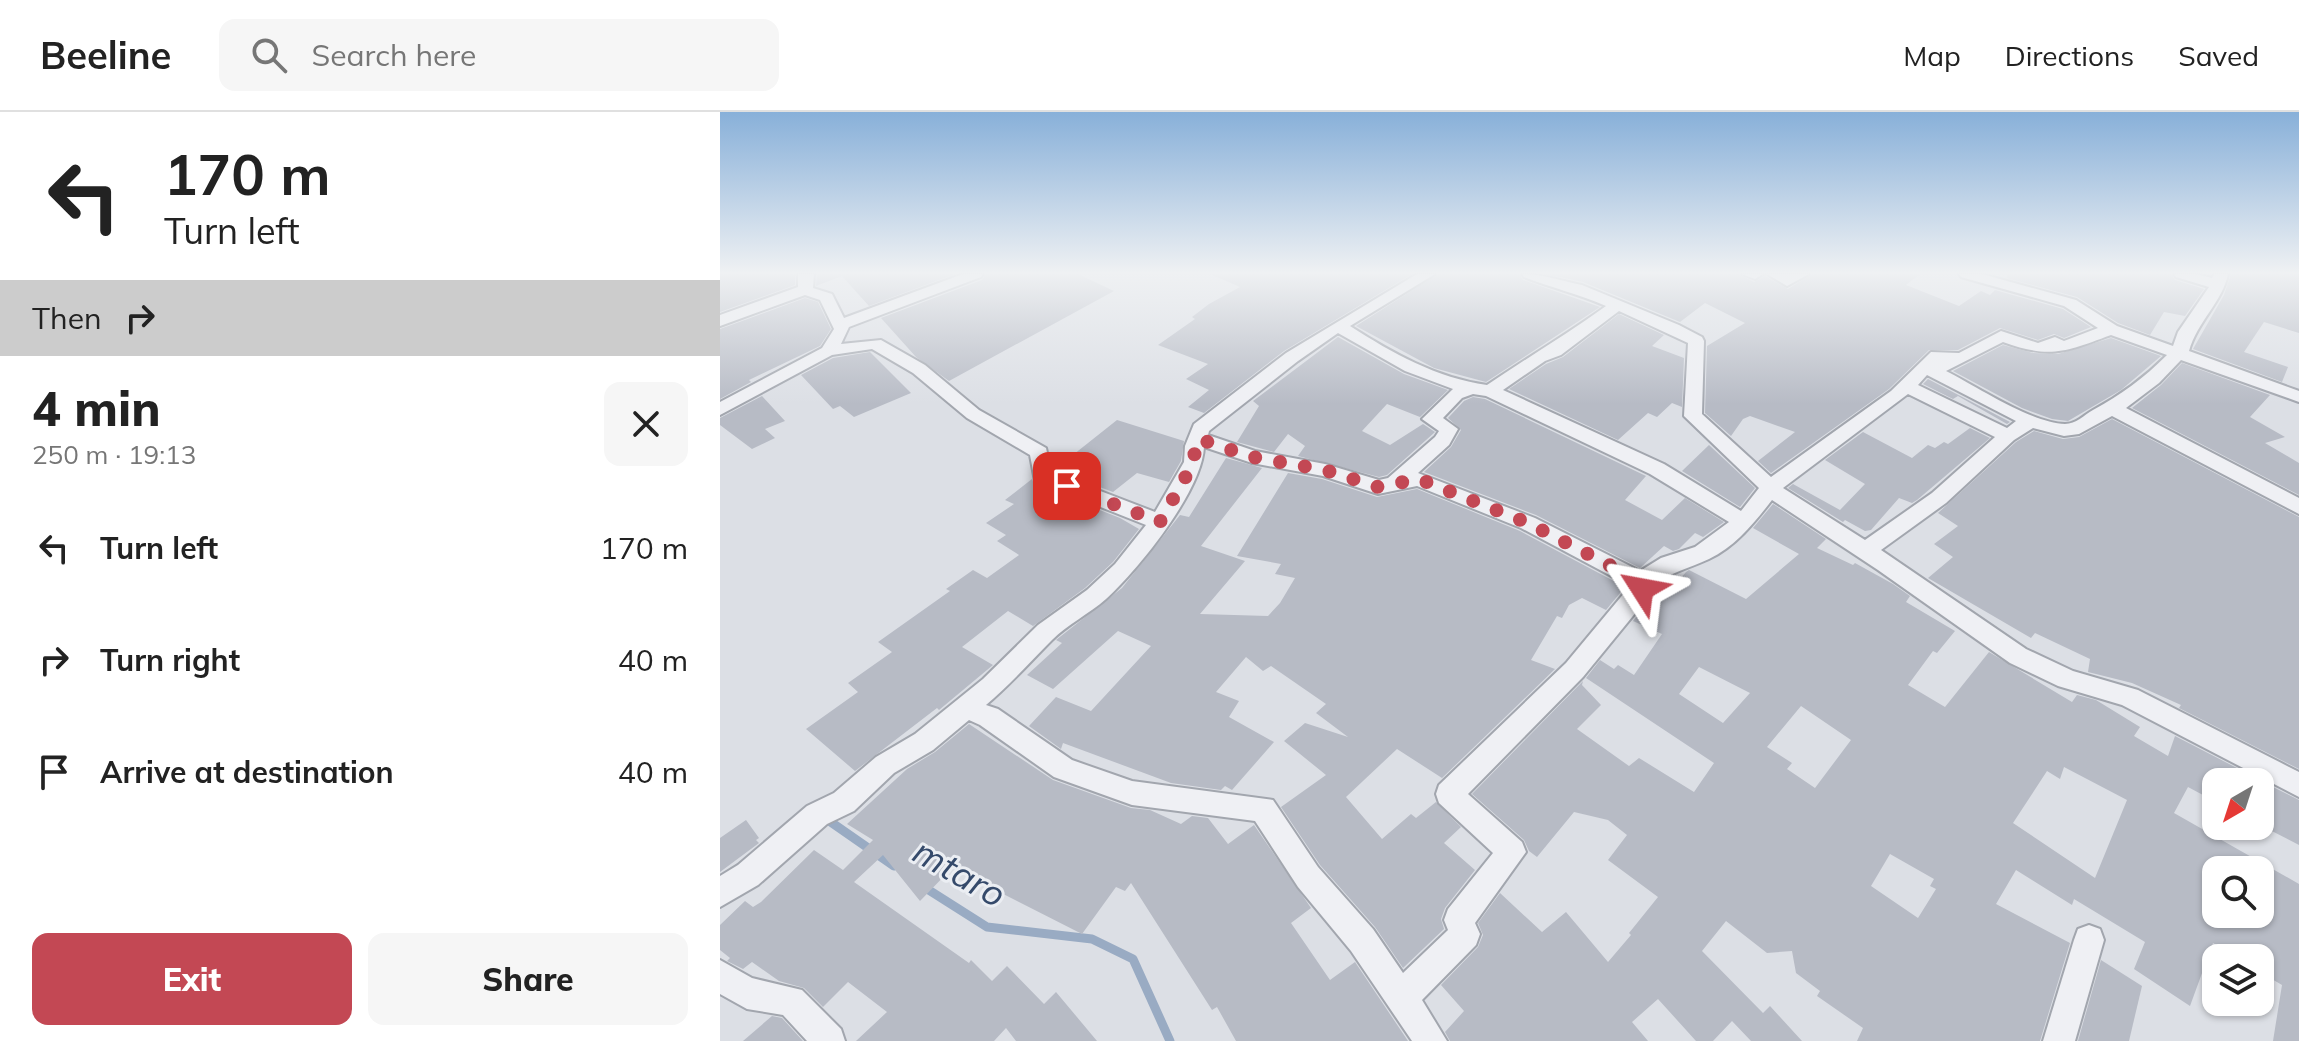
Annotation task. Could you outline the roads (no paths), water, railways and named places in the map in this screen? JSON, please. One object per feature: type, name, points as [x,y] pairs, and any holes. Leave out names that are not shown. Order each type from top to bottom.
[{"type":"street","points":[[828,351],[842,329],[836,317]]},
{"type":"street","points":[[840,325],[860,317]]},
{"type":"street","points":[[720,893],[748,875],[817,815],[844,802],[885,765],[924,742],[992,686],[1046,631],[1095,596],[1123,570],[1160,522],[1194,462],[1201,428],[1292,357],[1355,317]]},
{"type":"street","points":[[1490,391],[1539,357],[1555,351],[1601,317]]},
{"type":"street","points":[[1648,317],[1696,341],[1693,416],[1771,487],[2018,656],[2067,679],[2129,697],[2299,785]]},
{"type":"street","points":[[2093,317],[2111,329],[2299,397]]},
{"type":"street","points":[[2111,329],[2063,347],[2055,342],[2038,349],[2001,336],[1965,357],[1932,371],[2030,421],[2064,430],[2079,428],[2113,409],[2153,379],[2180,352],[2186,332],[2195,317]]},
{"type":"street","points":[[1338,326],[1373,350],[1467,390],[1490,391],[1657,469],[1744,522]]},
{"type":"street","points":[[720,409],[828,351],[875,344],[919,369],[973,414],[1039,452],[1042,476],[1160,522]]},
{"type":"street","points":[[1640,581],[1669,564],[1703,553],[1744,522],[1771,487],[1897,395],[1937,356],[1946,360],[1965,357]]},
{"type":"street","points":[[1904,385],[2007,436]]},
{"type":"street","points":[[1396,481],[1442,441],[1449,429],[1431,419],[1456,394],[1467,390]]},
{"type":"street","points":[[2113,409],[2299,507]]},
{"type":"street","points":[[1865,551],[1939,498],[2007,436],[2030,421]]},
{"type":"street","points":[[1199,439],[1252,457],[1325,470],[1378,487],[1396,481],[1419,479],[1528,523],[1640,581],[1642,589],[1610,632],[1540,707],[1449,794],[1512,852],[1459,920],[1465,934],[1403,996]]},
{"type":"street","points":[[965,708],[989,717],[1063,769],[1132,793],[1263,809],[1308,877],[1362,940],[1403,996],[1431,1041]]},
{"type":"street","points":[[2059,1041],[2089,940]]},
{"type":"street","points":[[720,976],[747,993],[791,1001],[829,1041]]},
{"type":"waterway","name":"mtaro","points":[[825,818],[894,866]]},
{"type":"waterway","name":"mtaro","points":[[924,887],[987,927],[1092,939],[1133,959],[1170,1041]]}]
